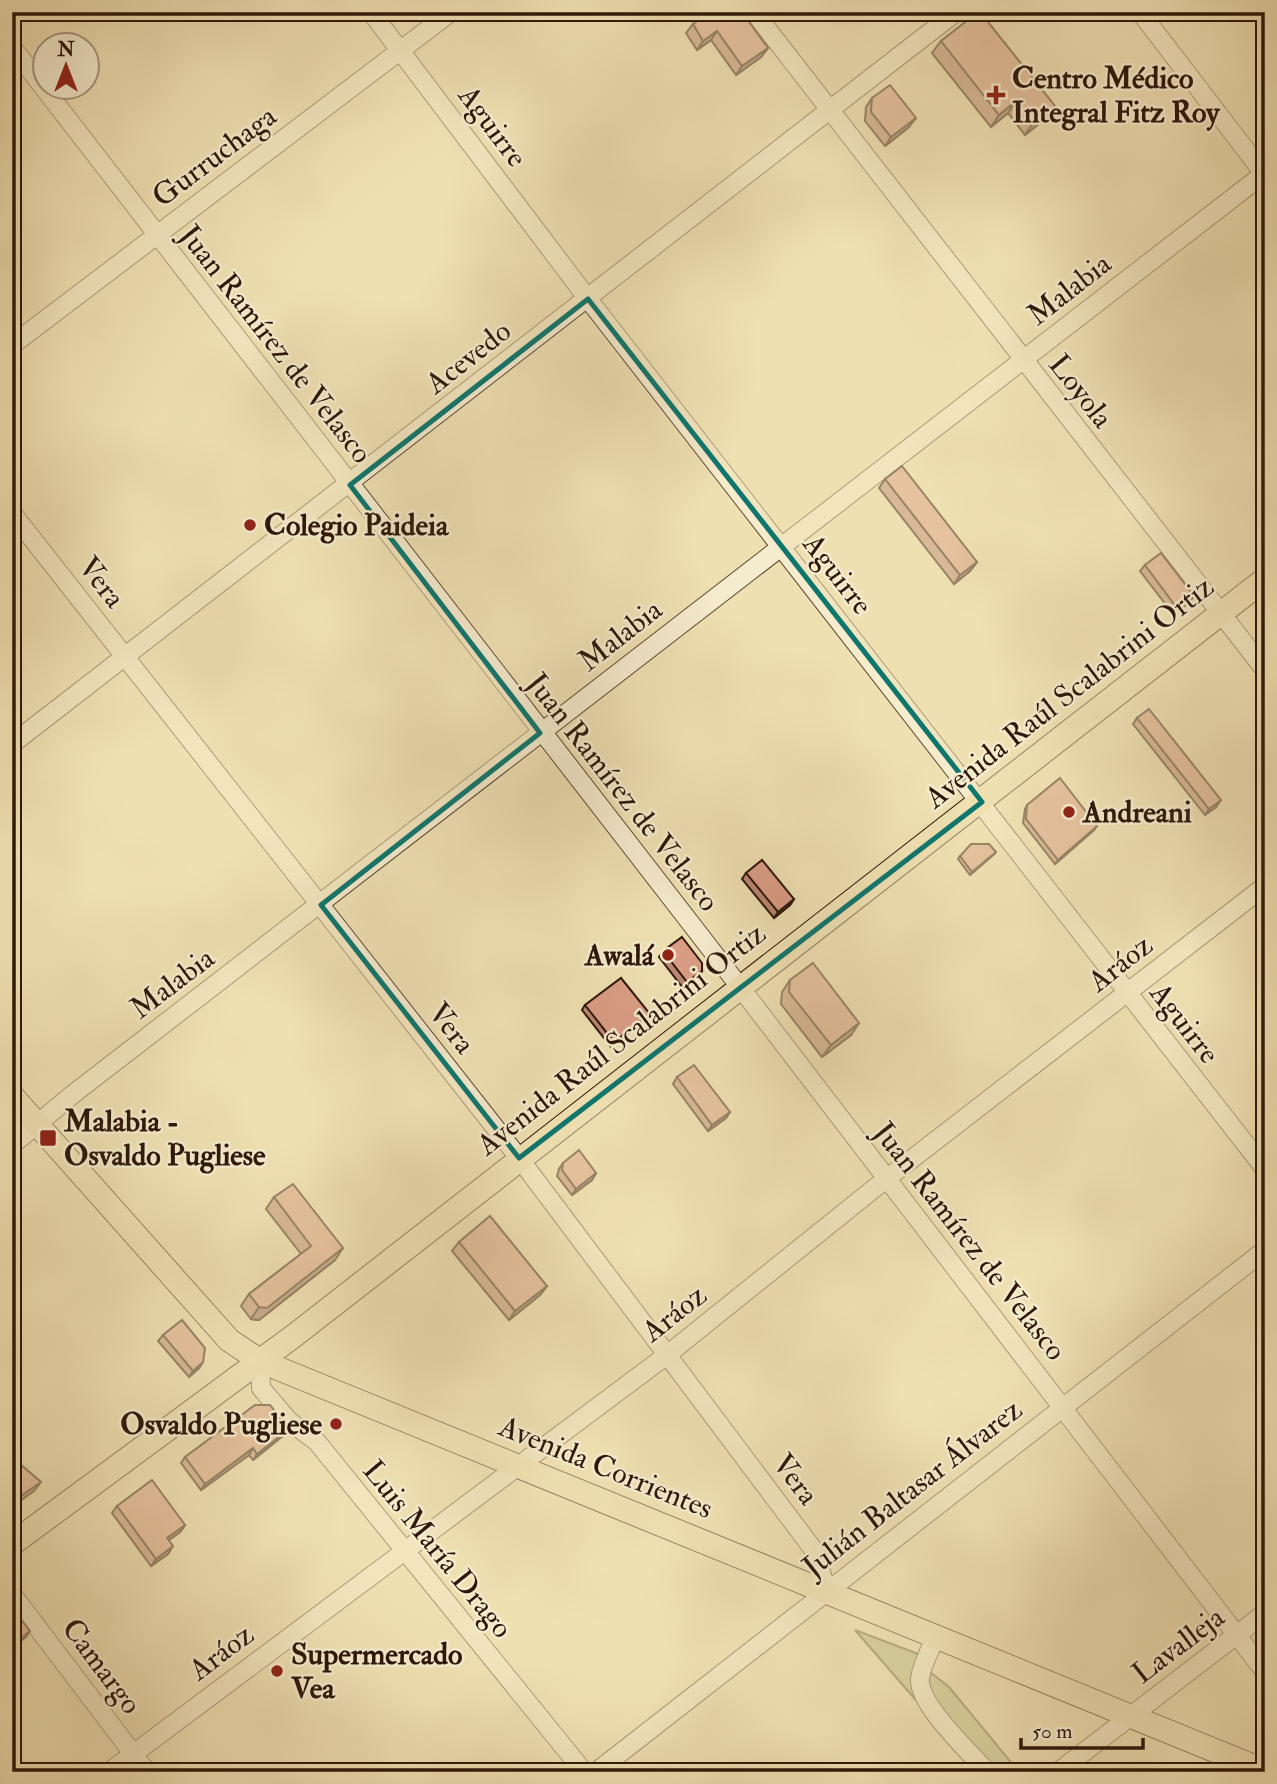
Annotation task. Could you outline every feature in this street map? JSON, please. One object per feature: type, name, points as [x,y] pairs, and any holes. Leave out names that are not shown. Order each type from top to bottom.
[{"type":"main road","name":"Avenida Raúl Scalabrini Ortiz","points":[[12,1544],[260,1361],[982,802],[1265,579]]},
{"type":"main road","name":"Avenida Corrientes","points":[[12,1096],[229,1339],[260,1361],[1265,1771]]},
{"type":"street","name":"Aguirre","points":[[371,12],[588,299],[1265,1169]]},
{"type":"street","name":"Gurruchaga","points":[[12,345],[451,12]]},
{"type":"street","name":"Loyola","points":[[754,12],[1022,361],[1265,670]]},
{"type":"street","name":"Acevedo","points":[[12,744],[956,12]]},
{"type":"street","points":[[1140,12],[1264,174]]},
{"type":"street","name":"Juan Ramírez de Velasco","points":[[12,47],[540,733],[740,987],[1265,1672]]},
{"type":"street","name":"Malabia","points":[[12,1145],[36,1123],[1264,174]]},
{"type":"street","name":"Vera","points":[[12,513],[519,1158],[816,1553],[826,1590]]},
{"type":"street","name":"Aráoz","points":[[109,1772],[667,1355],[886,1179],[1265,886]]},
{"type":"street","name":"Julián Baltasar Álvarez","points":[[596,1772],[1265,1250]]},
{"type":"street","name":"Luis María Drago","points":[[260,1361],[261,1388],[289,1421],[317,1442],[584,1772]]},
{"type":"street","name":"Camargo","points":[[12,1594],[147,1772]]},
{"type":"street","name":"Lavalleja","points":[[1058,1772],[1265,1613]]},
{"type":"street","points":[[936,1636],[920,1677],[921,1691],[987,1772]]},
{"type":"highlighted area","points":[[588,299],[982,802],[519,1158],[321,905],[540,733],[350,485]]},
{"type":"green space","points":[[855,1630],[921,1655],[914,1673],[914,1698]]},
{"type":"green space","points":[[930,1672],[949,1687],[1019,1772],[993,1772],[962,1739],[933,1698],[929,1685]]},
{"type":"building","points":[[710,12],[742,12],[768,48],[742,66],[717,31],[703,41],[693,24]]},
{"type":"building","name":"Centro Médico Integral Fitz Roy","points":[[978,12],[1055,106],[1033,123],[1016,101],[999,115],[941,41]]},
{"type":"building","points":[[890,85],[916,118],[891,137],[871,112],[872,98]]},
{"type":"building","points":[[902,466],[977,562],[960,575],[885,479]]},
{"type":"building","points":[[1161,553],[1194,596],[1177,608],[1145,565]]},
{"type":"building","points":[[1149,709],[1221,800],[1209,809],[1137,718]]},
{"type":"building","points":[[1060,778],[1097,826],[1058,860],[1026,819],[1027,805]]},
{"type":"building","points":[[971,844],[989,844],[996,852],[972,872],[960,856]]},
{"type":"building","points":[[762,860],[794,899],[778,912],[746,873]]},
{"type":"building","points":[[682,937],[702,963],[702,971],[687,982],[663,951]]},
{"type":"building","points":[[813,963],[859,1023],[831,1045],[789,992],[790,980]]},
{"type":"building","points":[[621,978],[650,1014],[614,1042],[585,1005]]},
{"type":"building","points":[[694,1065],[730,1112],[712,1125],[677,1077]]},
{"type":"building","points":[[579,1150],[596,1173],[576,1189],[562,1170],[563,1163]]},
{"type":"building","points":[[293,1184],[343,1248],[267,1308],[259,1307],[249,1294],[311,1246],[274,1197]]},
{"type":"building","points":[[490,1216],[547,1286],[515,1311],[459,1242]]},
{"type":"building","points":[[182,1320],[205,1348],[203,1362],[193,1371],[163,1335]]},
{"type":"building","points":[[255,1405],[270,1405],[289,1429],[257,1454],[253,1448],[205,1484],[185,1457]]},
{"type":"building","points":[[12,1457],[41,1482],[12,1502]]},
{"type":"building","points":[[152,1480],[185,1525],[167,1538],[173,1546],[156,1559],[117,1506]]},
{"type":"building","points":[[12,1607],[30,1631],[12,1645]]},
{"type":"place","name":"Centro Médico Integral Fitz Roy","points":[[996,95]]},
{"type":"place","name":"Colegio Paideia","points":[[250,525]]},
{"type":"place","name":"Andreani","points":[[1069,812]]},
{"type":"place","name":"Awalá","points":[[668,955]]},
{"type":"place","name":"Malabia - Osvaldo Pugliese","points":[[48,1138]]},
{"type":"place","name":"Osvaldo Pugliese","points":[[336,1424]]},
{"type":"place","name":"Supermercado Vea","points":[[277,1671]]}]
